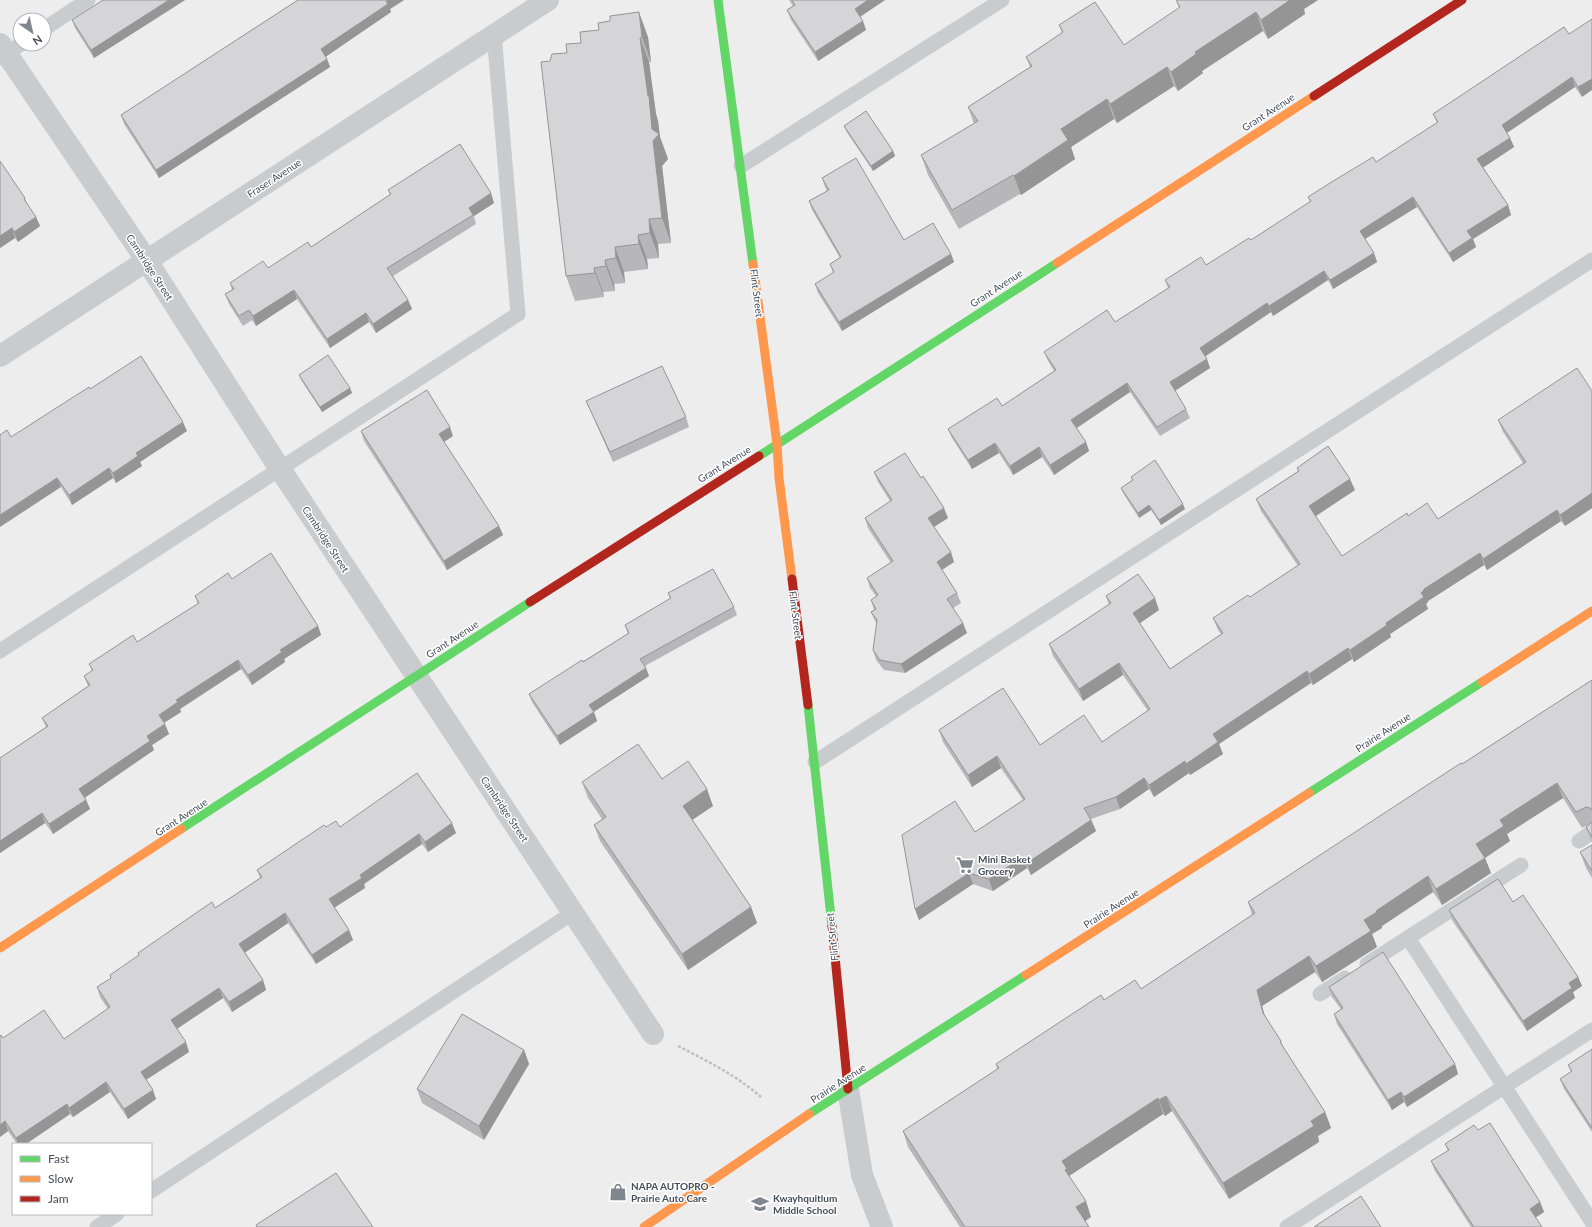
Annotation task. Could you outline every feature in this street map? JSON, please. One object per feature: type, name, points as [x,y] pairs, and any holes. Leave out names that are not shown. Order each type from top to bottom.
[{"type":"street","name":"Fraser Avenue","points":[[0,356],[548,0]]},
{"type":"street","name":"Flint Street","points":[[718,0],[741,166],[815,762],[848,1090],[862,1175],[882,1227]]},
{"type":"street","name":"Grant Avenue","points":[[0,948],[416,675],[1462,0]]},
{"type":"street","name":"Cambridge Street","points":[[7,50],[147,261],[280,469],[574,912],[653,1034]]},
{"type":"street","name":"Prairie Avenue","points":[[644,1227],[788,1128],[1592,611]]},
{"type":"lane","points":[[52,24],[88,0]]},
{"type":"lane","points":[[741,166],[1002,0]]},
{"type":"lane","points":[[0,651],[518,314],[494,34]]},
{"type":"lane","points":[[815,762],[1592,260]]},
{"type":"lane","points":[[1579,841],[1592,832]]},
{"type":"lane","points":[[1320,994],[1521,864]]},
{"type":"lane","points":[[152,1190],[574,912]]},
{"type":"lane","points":[[1408,938],[1592,1222]]},
{"type":"lane","points":[[1287,1227],[1592,1030]]},
{"type":"lane","points":[[97,1227],[115,1215]]},
{"type":"path","points":[[653,1034],[719,1067],[752,1089],[760,1097]]},
{"type":"building","points":[[103,0],[169,0],[91,50],[72,20]]},
{"type":"building","points":[[298,0],[388,0],[386,1],[388,4],[321,49],[327,59],[156,170],[121,115]]},
{"type":"building","points":[[792,0],[868,0],[855,9],[863,21],[815,52],[787,10],[795,5]]},
{"type":"building","points":[[1176,0],[1290,0],[1261,20],[1256,12],[1195,52],[1196,54],[1171,72],[1167,67],[1110,104],[1107,99],[1061,129],[1068,140],[1014,176],[1013,175],[952,210],[921,155],[978,121],[968,107],[1032,66],[1026,57],[1063,32],[1059,25],[1095,2],[1124,45],[1180,7]]},
{"type":"building","points":[[639,12],[642,37],[640,38],[649,96],[652,129],[659,134],[653,141],[662,218],[649,219],[650,233],[638,235],[639,244],[615,247],[616,258],[605,260],[606,266],[594,268],[595,273],[566,276],[541,62],[550,61],[552,54],[567,53],[566,44],[581,43],[580,32],[599,30],[598,23],[610,21],[610,16]]},
{"type":"building","points":[[1592,19],[1592,79],[1578,87],[1572,77],[1502,125],[1510,138],[1477,159],[1508,205],[1467,231],[1472,238],[1449,253],[1413,197],[1360,231],[1374,253],[1330,280],[1324,271],[1269,306],[1267,303],[1200,348],[1207,359],[1170,382],[1186,409],[1157,427],[1127,383],[1071,420],[1086,442],[1050,465],[1039,447],[1010,466],[995,443],[968,460],[948,429],[997,398],[1002,406],[1056,370],[1044,352],[1107,310],[1115,322],[1170,287],[1165,280],[1201,257],[1206,265],[1249,238],[1251,240],[1311,201],[1308,197],[1330,183],[1373,157],[1376,162],[1438,122],[1433,114],[1564,27],[1569,34]]},
{"type":"building","points":[[866,111],[893,151],[871,166],[844,126]]},
{"type":"building","points":[[460,144],[491,193],[469,208],[473,215],[387,268],[408,300],[373,324],[366,313],[327,339],[294,290],[253,316],[249,310],[239,316],[225,294],[234,289],[230,283],[263,261],[268,268],[308,242],[311,247],[391,194],[388,190]]},
{"type":"building","points":[[856,158],[904,240],[933,223],[951,254],[839,322],[815,284],[834,272],[830,264],[841,257],[809,201],[829,190],[822,178]]},
{"type":"building","points":[[0,161],[36,217],[14,232],[12,228],[0,236]]},
{"type":"building","points":[[328,355],[350,388],[320,407],[299,375]]},
{"type":"building","points":[[141,356],[183,422],[136,453],[138,456],[113,473],[109,468],[69,495],[57,478],[0,515],[0,435],[7,430],[11,437]]},
{"type":"building","points":[[662,366],[686,417],[610,452],[586,401]]},
{"type":"building","points":[[1577,368],[1592,391],[1592,493],[1560,515],[1557,510],[1483,559],[1480,553],[1424,589],[1421,593],[1424,597],[1386,623],[1387,625],[1350,650],[1348,648],[1309,674],[1307,671],[1213,734],[1218,742],[1186,764],[1185,761],[1149,785],[1144,778],[1116,797],[1084,808],[1091,820],[1027,863],[1023,857],[989,879],[969,873],[915,909],[902,835],[955,801],[975,832],[1025,799],[997,756],[968,775],[939,730],[1003,688],[1040,745],[1084,715],[1102,742],[1150,709],[1119,663],[1079,689],[1049,644],[1111,603],[1106,596],[1138,574],[1155,598],[1133,613],[1170,669],[1223,633],[1213,618],[1248,595],[1250,597],[1300,564],[1256,499],[1299,471],[1297,468],[1328,446],[1350,479],[1309,506],[1342,556],[1407,513],[1408,516],[1427,503],[1438,519],[1526,462],[1498,420]]},
{"type":"building","points":[[427,390],[450,427],[439,434],[499,526],[444,561],[361,431]]},
{"type":"building","points":[[905,453],[921,478],[923,476],[944,508],[928,518],[951,552],[937,562],[957,593],[947,599],[963,623],[901,664],[880,660],[873,650],[877,620],[871,612],[876,609],[871,600],[878,595],[867,578],[893,561],[865,518],[892,500],[874,472]]},
{"type":"building","points":[[1155,460],[1183,504],[1159,520],[1149,505],[1138,513],[1121,488],[1133,480],[1131,477]]},
{"type":"building","points":[[271,553],[318,626],[280,650],[282,652],[248,675],[238,660],[176,700],[178,702],[159,715],[165,724],[147,736],[150,741],[79,789],[86,800],[49,824],[42,813],[0,841],[0,758],[48,726],[42,718],[90,685],[84,676],[93,670],[89,664],[133,635],[137,642],[199,603],[195,596],[228,573],[232,579]]},
{"type":"building","points":[[713,569],[734,607],[640,659],[646,668],[589,705],[594,712],[557,736],[529,694],[582,660],[583,662],[629,633],[625,625],[671,598],[668,593]]},
{"type":"building","points":[[1592,680],[1592,810],[1586,807],[1576,812],[1557,783],[1500,820],[1504,826],[1476,844],[1485,858],[1436,889],[1428,876],[1364,920],[1371,931],[1316,966],[1309,956],[1257,990],[1263,1013],[1325,1112],[1311,1121],[1314,1126],[1223,1183],[1166,1096],[1159,1100],[1158,1098],[1062,1161],[1067,1169],[1065,1170],[1086,1201],[1076,1207],[1089,1227],[965,1227],[903,1131],[999,1068],[996,1064],[1101,995],[1104,1000],[1135,980],[1141,989],[1255,913],[1248,902],[1461,763],[1462,764]]},
{"type":"building","points":[[638,744],[662,779],[688,761],[707,789],[683,806],[751,907],[682,954],[594,825],[606,817],[582,782]]},
{"type":"building","points":[[417,773],[452,823],[425,842],[419,834],[360,875],[362,878],[329,899],[349,930],[312,955],[285,913],[239,944],[263,980],[229,1002],[219,988],[171,1020],[186,1042],[141,1072],[153,1090],[124,1109],[106,1082],[69,1108],[67,1104],[16,1138],[5,1121],[0,1125],[1,1035],[3,1038],[44,1010],[64,1039],[110,1007],[97,987],[111,978],[110,975],[139,955],[138,953],[212,902],[215,908],[262,877],[257,870],[324,825],[326,827],[336,821],[340,827]]},
{"type":"building","points":[[1592,822],[1592,837],[1586,827]]},
{"type":"building","points":[[1592,845],[1592,871],[1580,852]]},
{"type":"building","points":[[1498,879],[1513,902],[1523,895],[1578,977],[1569,983],[1572,988],[1523,1021],[1449,910]]},
{"type":"building","points":[[1383,952],[1455,1064],[1404,1097],[1401,1092],[1388,1100],[1334,1014],[1343,1008],[1329,987]]},
{"type":"building","points":[[462,1014],[524,1050],[479,1126],[417,1089]]},
{"type":"building","points":[[1592,1049],[1592,1128],[1560,1079],[1572,1071],[1568,1065]]},
{"type":"building","points":[[1490,1123],[1540,1202],[1530,1209],[1542,1227],[1474,1227],[1431,1161],[1449,1150],[1445,1144],[1474,1125],[1478,1130]]},
{"type":"building","points":[[336,1173],[373,1227],[257,1227],[256,1225]]},
{"type":"building","points":[[1361,1196],[1381,1227],[1314,1227]]},
{"type":"traffic: fast","points":[[718,0],[753,264]]},
{"type":"traffic: fast","points":[[759,456],[1057,263]]},
{"type":"traffic: fast","points":[[181,829],[530,602]]},
{"type":"traffic: fast","points":[[1309,793],[1482,682]]},
{"type":"traffic: fast","points":[[808,705],[832,926]]},
{"type":"traffic: fast","points":[[809,1114],[1026,975]]},
{"type":"traffic: slow","points":[[1057,263],[1314,96]]},
{"type":"traffic: slow","points":[[753,264],[777,444],[779,478],[792,579]]},
{"type":"traffic: slow","points":[[1482,682],[1592,611]]},
{"type":"traffic: slow","points":[[1026,975],[1309,793]]},
{"type":"traffic: slow","points":[[0,948],[181,829]]},
{"type":"traffic: slow","points":[[644,1227],[809,1114]]},
{"type":"traffic: jam","points":[[1314,96],[1462,0]]},
{"type":"traffic: jam","points":[[530,602],[759,456]]},
{"type":"traffic: jam","points":[[792,579],[808,705]]},
{"type":"traffic: jam","points":[[832,926],[848,1089]]},
{"type":"place","name":"Mini Basket Grocery","points":[[965,865]]},
{"type":"place","name":"NAPA AUTOPRO - Prairie Auto Care","points":[[618,1192]]},
{"type":"place","name":"Kwayhquitlum Middle School","points":[[760,1204]]}]
